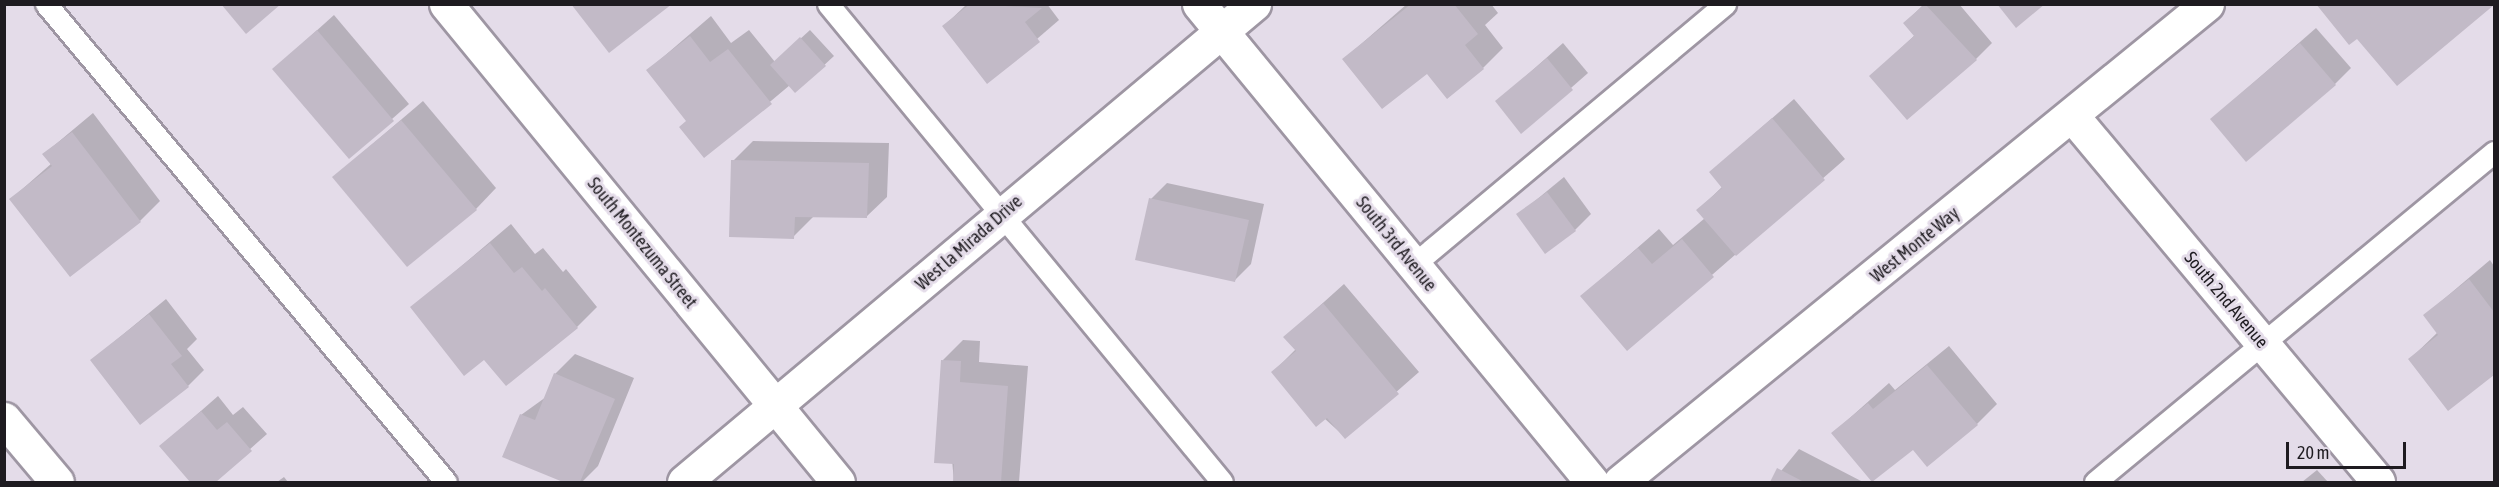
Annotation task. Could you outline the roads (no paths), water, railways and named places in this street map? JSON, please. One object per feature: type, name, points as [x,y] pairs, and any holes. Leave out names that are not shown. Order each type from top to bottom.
[{"type":"street","name":"South Montezuma Street","points":[[446,4],[838,483]]},
{"type":"street","name":"South 3rd Avenue","points":[[1199,4],[1592,483]]},
{"type":"street","name":"West la Mirada Drive","points":[[684,483],[777,408],[1001,214],[1254,4]]},
{"type":"street","name":"West Monte Way","points":[[1620,483],[2074,118],[2207,4]]},
{"type":"street","name":"South 2nd Avenue","points":[[2074,118],[2378,483]]},
{"type":"street","points":[[4,419],[57,483]]},
{"type":"lane","points":[[46,4],[446,483]]},
{"type":"lane","points":[[828,4],[1222,483]]},
{"type":"lane","points":[[1413,265],[1725,4]]},
{"type":"lane","points":[[2095,483],[2494,152]]}]
